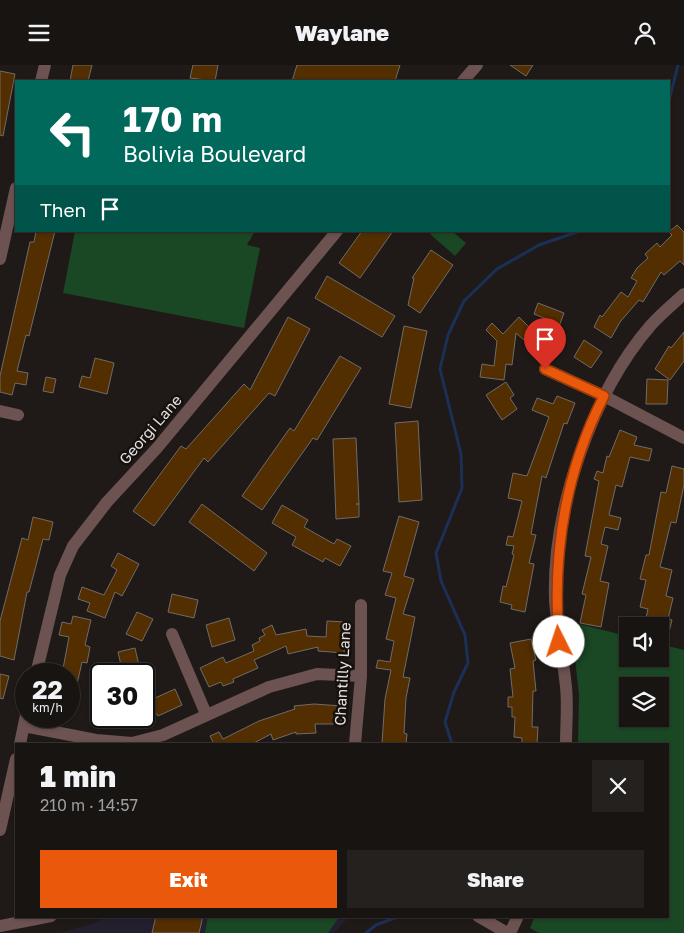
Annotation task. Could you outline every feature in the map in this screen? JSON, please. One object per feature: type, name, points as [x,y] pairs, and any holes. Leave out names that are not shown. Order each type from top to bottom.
[{"type":"street","points":[[41,80],[45,65]]},
{"type":"street","points":[[464,80],[477,65]]},
{"type":"street","points":[[0,259],[15,192]]},
{"type":"street","name":"Georgi Lane","points":[[39,663],[60,575],[73,546],[106,502],[157,447],[336,232]]},
{"type":"street","points":[[566,743],[566,688],[555,598],[559,543],[573,471],[592,420],[604,396],[651,325],[684,294]]},
{"type":"street","points":[[545,369],[604,396],[684,439]]},
{"type":"street","points":[[0,411],[18,415]]},
{"type":"street","name":"Chantilly Lane","points":[[355,743],[361,676],[361,605]]},
{"type":"street","points":[[172,634],[206,714]]},
{"type":"street","points":[[53,728],[96,740],[132,743],[163,735],[269,687],[317,674],[361,676]]},
{"type":"street","points":[[20,743],[23,728]]},
{"type":"street","points":[[0,830],[15,763]]},
{"type":"street","points":[[0,926],[40,918]]},
{"type":"street","points":[[482,918],[509,933],[517,918]]},
{"type":"shaded area","points":[[104,918],[348,918],[334,933],[59,933],[92,924]]},
{"type":"green space","points":[[75,232],[254,232],[247,245],[260,248],[244,328],[63,293]]},
{"type":"green space","points":[[432,232],[453,232],[466,243],[455,256],[430,234]]},
{"type":"green space","points":[[571,622],[619,634],[619,667],[669,667],[669,646],[684,650],[684,933],[539,933],[530,928],[534,918],[669,918],[669,743],[578,743],[579,695]]},
{"type":"green space","points":[[208,918],[339,918],[328,933],[205,933]]},
{"type":"building","points":[[73,65],[92,65],[88,80],[70,80]]},
{"type":"building","points":[[193,65],[218,65],[215,80],[190,78]]},
{"type":"building","points":[[297,65],[400,65],[395,80],[292,80]]},
{"type":"building","points":[[510,65],[533,65],[526,76]]},
{"type":"building","points":[[0,71],[15,74],[3,136],[0,135]]},
{"type":"building","points":[[677,225],[684,232],[684,265],[680,261],[664,275],[661,272],[643,302],[639,300],[620,322],[611,338],[594,327],[600,315],[602,317],[621,292],[628,297],[637,281],[631,278],[637,268],[648,258],[645,254],[657,243],[660,247],[672,235],[670,231]]},
{"type":"building","points":[[36,232],[55,232],[29,336],[26,335],[17,371],[28,373],[26,385],[15,383],[12,395],[0,392],[0,376],[30,242],[34,242]]},
{"type":"building","points":[[361,232],[392,232],[360,278],[339,263]]},
{"type":"building","points":[[431,250],[453,265],[420,313],[408,305],[414,278],[412,278]]},
{"type":"building","points":[[327,276],[395,316],[382,337],[315,298]]},
{"type":"building","points":[[538,303],[564,313],[557,332],[545,328],[549,320],[534,314]]},
{"type":"building","points":[[288,317],[310,329],[275,396],[269,393],[208,462],[204,458],[154,526],[133,511],[181,446],[186,449],[244,384],[250,390]]},
{"type":"building","points":[[519,317],[533,331],[524,340],[516,333],[512,365],[506,364],[504,380],[480,377],[482,364],[494,366],[497,341],[486,330],[492,323],[503,334]]},
{"type":"building","points":[[404,326],[427,331],[411,408],[389,404]]},
{"type":"building","points":[[684,332],[684,361],[670,380],[655,369],[669,346],[671,348]]},
{"type":"building","points":[[584,340],[602,352],[591,368],[574,357]]},
{"type":"building","points":[[340,356],[361,368],[317,440],[313,438],[262,510],[242,496],[290,428],[294,431]]},
{"type":"building","points":[[95,358],[114,363],[107,394],[79,387],[82,376],[90,378]]},
{"type":"building","points":[[46,377],[56,379],[53,393],[43,391]]},
{"type":"building","points":[[647,379],[668,380],[667,404],[646,404]]},
{"type":"building","points":[[506,382],[514,395],[510,398],[517,409],[502,420],[486,395]]},
{"type":"building","points":[[557,396],[575,403],[567,424],[564,423],[546,478],[542,476],[531,534],[536,535],[529,563],[534,564],[525,612],[511,609],[512,605],[500,602],[503,586],[506,587],[514,555],[512,554],[514,546],[506,545],[508,536],[513,537],[522,501],[508,498],[513,473],[527,476],[549,417],[532,410],[537,398],[553,404]]},
{"type":"building","points":[[418,421],[422,500],[399,502],[395,423]]},
{"type":"building","points":[[620,430],[637,437],[634,445],[652,449],[649,461],[630,457],[622,487],[616,485],[609,515],[621,518],[618,530],[605,527],[601,544],[608,546],[600,581],[609,583],[601,627],[580,623],[586,595],[582,594],[591,557],[585,556],[599,481],[594,479],[597,471],[603,473],[607,456],[609,457]]},
{"type":"building","points":[[356,438],[359,517],[336,519],[333,439]]},
{"type":"building","points":[[672,466],[684,469],[684,485],[676,523],[671,522],[660,567],[672,570],[666,596],[673,598],[668,617],[646,617],[648,609],[640,607],[646,580],[640,579],[646,555],[649,555],[661,492],[666,493]]},
{"type":"building","points":[[202,504],[267,553],[254,571],[189,522]]},
{"type":"building","points":[[282,505],[308,520],[304,527],[334,544],[337,539],[351,546],[340,566],[325,558],[323,562],[292,545],[296,537],[272,523]]},
{"type":"building","points":[[399,516],[419,522],[404,576],[414,579],[403,614],[415,617],[403,677],[410,678],[406,698],[404,733],[407,734],[406,743],[382,743],[385,699],[391,670],[376,668],[378,660],[390,662],[394,641],[386,639],[396,598],[385,595],[392,573],[383,571]]},
{"type":"building","points":[[33,517],[53,522],[49,540],[43,539],[29,592],[27,592],[14,660],[0,656],[0,621],[22,538],[28,540]]},
{"type":"building","points":[[118,553],[139,564],[122,596],[115,592],[105,618],[87,611],[90,603],[78,599],[82,587],[104,595],[117,570],[111,566]]},
{"type":"building","points":[[172,594],[198,600],[194,618],[168,612]]},
{"type":"building","points":[[137,612],[153,619],[142,641],[126,634]]},
{"type":"building","points":[[73,616],[91,620],[85,645],[90,647],[87,663],[82,662],[80,671],[80,663],[64,663],[69,637],[59,635],[62,622],[71,624]]},
{"type":"building","points":[[229,618],[235,640],[212,647],[206,625]]},
{"type":"building","points":[[669,619],[672,620],[669,632]]},
{"type":"building","points":[[327,621],[346,622],[344,653],[318,651],[318,647],[288,654],[286,646],[254,660],[258,668],[233,679],[234,682],[223,686],[221,682],[209,687],[200,668],[223,657],[226,663],[254,651],[252,645],[260,641],[259,638],[265,635],[262,630],[272,625],[276,635],[306,629],[307,636],[326,637]]},
{"type":"building","points":[[531,639],[536,660],[533,661],[536,691],[533,691],[532,727],[538,727],[537,743],[522,743],[522,738],[514,737],[515,717],[512,717],[512,707],[508,707],[508,697],[513,697],[510,669],[515,668],[510,643]]},
{"type":"building","points":[[135,648],[138,663],[120,663],[118,652]]},
{"type":"building","points":[[0,674],[9,676],[3,699],[0,698]]},
{"type":"building","points":[[175,689],[182,705],[158,716],[155,714],[155,698]]},
{"type":"building","points":[[314,704],[342,706],[341,724],[315,724],[316,733],[296,734],[296,732],[273,740],[271,734],[254,743],[214,743],[210,736],[219,732],[223,739],[259,721],[295,709],[294,706]]},
{"type":"building","points":[[156,918],[203,918],[199,933],[152,933]]},
{"type":"waterway","points":[[670,97],[678,65]]},
{"type":"waterway","points":[[452,743],[445,722],[454,692],[468,663],[465,635],[441,581],[436,553],[462,488],[461,454],[440,369],[448,335],[464,301],[497,269],[539,245],[577,232]]},
{"type":"waterway","points":[[366,933],[376,925],[395,918]]},
{"type":"route","points":[[545,369],[604,396],[592,420],[573,471],[559,543],[555,598],[559,642]]}]
